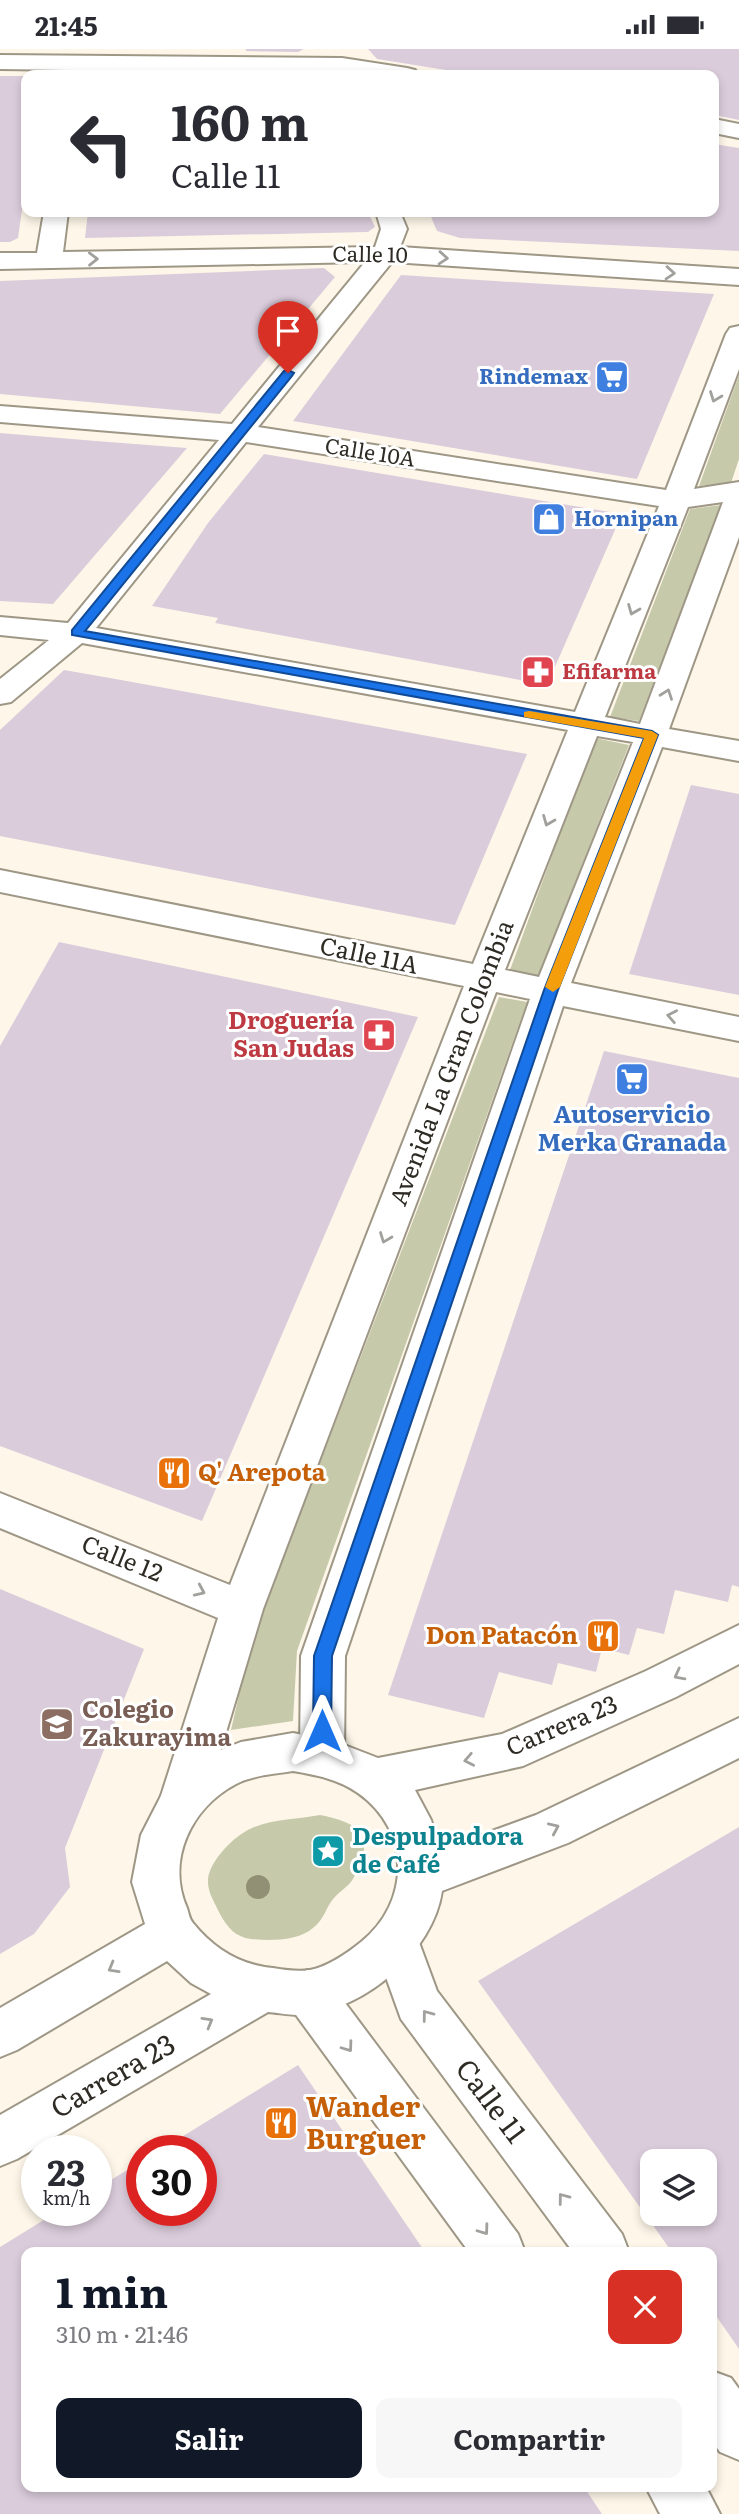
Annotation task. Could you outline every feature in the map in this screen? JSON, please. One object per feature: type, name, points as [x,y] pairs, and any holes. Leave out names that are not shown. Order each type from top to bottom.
[{"type":"street","points":[[0,62],[342,63],[380,70]]},
{"type":"street","points":[[719,127],[739,131]]},
{"type":"street","points":[[50,260],[55,217]]},
{"type":"street","points":[[0,695],[76,633],[240,433],[384,254],[394,229],[390,217]]},
{"type":"street","name":"Calle 10","points":[[0,261],[384,254],[739,278]]},
{"type":"street","name":"Avenida La Gran Colombia","points":[[183,1799],[242,1609],[484,979],[677,501],[739,334]]},
{"type":"street","name":"Calle 10A","points":[[0,414],[240,433],[677,501],[739,491]]},
{"type":"street","points":[[322,1756],[323,1656],[551,990],[652,735],[739,498]]},
{"type":"street","points":[[0,627],[76,633],[739,751]]},
{"type":"street","name":"Calle 11A","points":[[3,887],[739,1028]]},
{"type":"street","name":"Calle 12","points":[[0,1510],[242,1609]]},
{"type":"street","name":"Carrera 23","points":[[374,1779],[507,1752],[661,1684],[739,1643]]},
{"type":"street","points":[[421,1878],[552,1829],[739,1737]]},
{"type":"street","name":"Carrera 23","points":[[0,2141],[285,1991],[365,1969],[396,1941],[416,1907],[421,1878],[416,1836],[400,1805],[374,1779],[349,1765],[322,1756],[293,1752],[252,1758],[213,1773],[183,1799]]},
{"type":"street","points":[[183,1799],[162,1833],[155,1884],[172,1933],[194,1959],[226,1979],[285,1991],[496,2247]]},
{"type":"street","points":[[0,2034],[172,1933]]},
{"type":"street","name":"Calle 11","points":[[396,1941],[418,2003],[600,2247]]},
{"type":"street","points":[[717,2404],[739,2433]]},
{"type":"street","points":[[677,2492],[693,2514]]},
{"type":"green space","points":[[739,375],[739,459],[731,483],[699,486]]},
{"type":"green space","points":[[721,505],[639,721],[610,717],[690,509]]},
{"type":"green space","points":[[595,738],[629,745],[538,977],[510,970]]},
{"type":"green space","points":[[499,997],[527,1002],[297,1651],[293,1721],[231,1730],[251,1642]]},
{"type":"green space","points":[[320,1815],[347,1823],[361,1835],[364,1853],[351,1882],[334,1898],[317,1925],[307,1932],[292,1938],[275,1940],[251,1939],[236,1934],[223,1919],[209,1888],[208,1879],[218,1856],[231,1842],[252,1828],[277,1821]]},
{"type":"building","points":[[246,49],[304,49],[298,52]]},
{"type":"building","points":[[368,49],[739,49],[739,120],[719,116],[719,70],[446,70],[377,59]]},
{"type":"building","points":[[0,76],[21,76],[21,217],[18,238],[10,242],[0,242]]},
{"type":"building","points":[[719,145],[739,148],[739,251],[460,238],[437,231],[431,217],[719,217]]},
{"type":"building","points":[[87,217],[370,217],[375,227],[368,232],[85,238]]},
{"type":"building","points":[[324,268],[335,277],[220,414],[0,394],[0,281]]},
{"type":"building","points":[[401,275],[714,294],[637,479],[293,421]]},
{"type":"building","points":[[0,433],[187,448],[53,604],[0,601]]},
{"type":"building","points":[[264,454],[622,514],[547,685],[215,623],[218,618],[152,606],[208,523]]},
{"type":"building","points":[[64,670],[527,754],[455,925],[0,836],[0,730]]},
{"type":"building","points":[[691,785],[739,794],[739,995],[629,974]]},
{"type":"building","points":[[59,942],[418,1017],[202,1521],[0,1446],[0,1046]]},
{"type":"building","points":[[604,1051],[739,1078],[739,1587],[732,1585],[728,1602],[675,1590],[664,1634],[637,1628],[629,1655],[602,1648],[596,1672],[558,1663],[552,1685],[499,1672],[484,1718],[388,1695]]},
{"type":"building","name":"Colegio Zakurayima","points":[[0,1589],[144,1649],[65,1848],[70,1887],[34,1934],[0,1954]]},
{"type":"building","points":[[739,1827],[739,2349],[717,2317],[717,2247],[668,2247],[653,2226],[717,2226],[717,2149],[640,2149],[640,2207],[478,1981]]},
{"type":"building","points":[[298,2065],[422,2247],[21,2247],[21,2492],[587,2492],[602,2514],[0,2514],[0,2247],[34,2226],[112,2226],[112,2179],[126,2171],[126,2226],[217,2226],[217,2135],[185,2135]]},
{"type":"slow traffic","points":[[529,714],[652,735],[553,987]]},
{"type":"place","name":"Rindemax","points":[[612,377]]},
{"type":"place","name":"Hornipan","points":[[549,519]]},
{"type":"place","name":"Efifarma","points":[[538,672]]},
{"type":"place","name":"Droguería San Judas","points":[[379,1035]]},
{"type":"place","name":"Autoservicio Merka Granada","points":[[632,1079]]},
{"type":"place","name":"Q' Arepota","points":[[174,1473]]},
{"type":"place","name":"Don Patacón","points":[[603,1636]]},
{"type":"place","name":"Colegio Zakurayima","points":[[57,1724]]},
{"type":"place","name":"Despulpadora de Café","points":[[328,1851]]},
{"type":"place","name":"Wander Burguer","points":[[281,2123]]},
{"type":"route","points":[[288,373],[76,633],[652,735],[551,990],[323,1656],[322,1731]]}]
